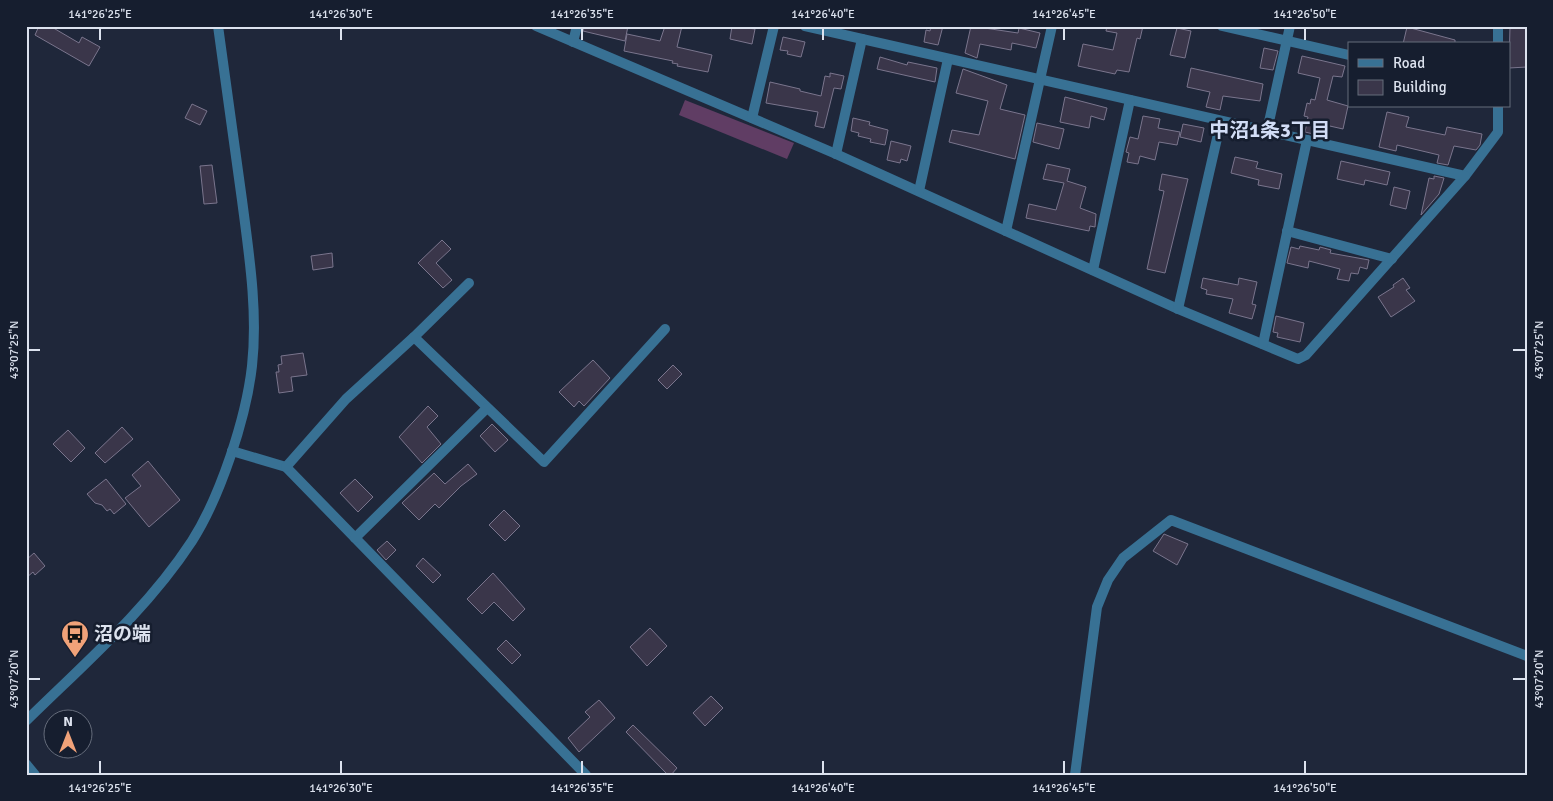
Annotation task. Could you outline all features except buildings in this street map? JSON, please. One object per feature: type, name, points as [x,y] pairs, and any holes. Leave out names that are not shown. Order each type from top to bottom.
[{"type":"street","points":[[26,721],[128,621],[162,583],[193,540],[218,489],[240,428],[252,366],[253,308],[247,240],[218,26]]},
{"type":"street","points":[[536,26],[836,154],[1178,309],[1298,358],[1306,355],[1465,176],[1498,132],[1498,108]]},
{"type":"street","points":[[573,42],[577,26]]},
{"type":"street","points":[[752,118],[774,26]]},
{"type":"street","points":[[1006,231],[1052,26]]},
{"type":"street","points":[[1222,26],[1348,55]]},
{"type":"street","points":[[1267,132],[1290,26]]},
{"type":"street","points":[[1498,26],[1498,42]]},
{"type":"street","points":[[811,27],[1465,176]]},
{"type":"street","points":[[836,154],[862,39]]},
{"type":"street","points":[[919,191],[948,59]]},
{"type":"street","points":[[1093,270],[1130,100]]},
{"type":"street","points":[[1178,309],[1222,121]]},
{"type":"street","points":[[1262,344],[1307,140]]},
{"type":"street","points":[[1287,231],[1392,259]]},
{"type":"street","points":[[286,467],[346,399],[414,337],[469,282]]},
{"type":"street","points":[[414,337],[544,462],[665,329]]},
{"type":"street","points":[[355,538],[487,408]]},
{"type":"street","points":[[232,451],[286,467],[586,775]]},
{"type":"street","points":[[1075,775],[1097,607],[1108,580],[1123,558],[1171,520],[1527,656]]},
{"type":"street","points":[[26,764],[34,775]]},
{"type":"shaded area","points":[[685,100],[794,143],[787,159],[679,115]]},
{"type":"place","name":"沼の端","points":[[75,658]]},
{"type":"district","name":"中沼1条3丁目","points":[[1270,130]]}]
